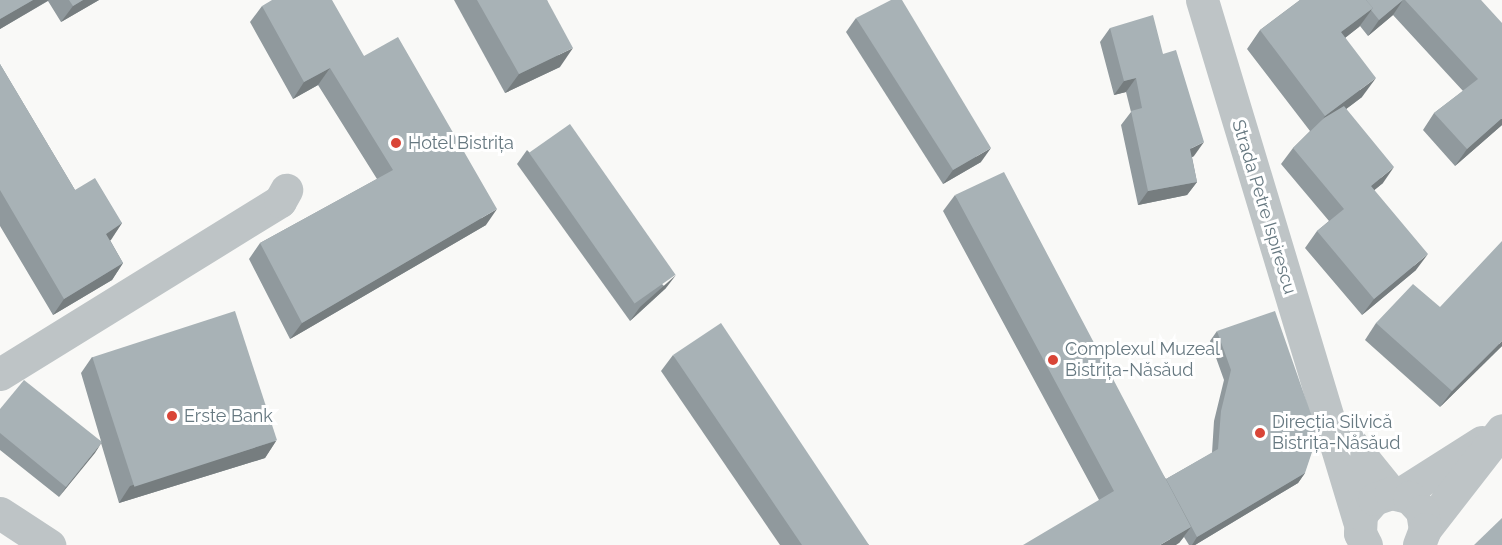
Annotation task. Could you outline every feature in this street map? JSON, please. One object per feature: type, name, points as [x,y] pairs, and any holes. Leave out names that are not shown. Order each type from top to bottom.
[{"type":"street","name":"Strada Petre Ispirescu","points":[[1203,0],[1266,216],[1329,414],[1358,536]]},
{"type":"street","points":[[0,374],[280,201],[286,189]]},
{"type":"street","name":"Strada Petre Ispirescu","points":[[1329,414],[1356,454],[1396,493],[1416,503],[1422,537]]},
{"type":"street","points":[[1358,536],[1374,499],[1396,493],[1501,431]]},
{"type":"street","points":[[1422,537],[1501,431]]},
{"type":"street","points":[[0,513],[50,545]]},
{"type":"building","points":[[0,0],[33,0],[0,19]]},
{"type":"building","points":[[69,0],[83,0],[73,6]]},
{"type":"building","name":"Hotel Bistrița","points":[[272,0],[332,0],[364,56],[398,37],[497,209],[302,323],[260,243],[393,170],[330,68],[304,82],[262,6]]},
{"type":"building","points":[[477,0],[547,0],[573,48],[519,74]]},
{"type":"building","points":[[891,0],[902,0],[991,148],[953,170],[856,18]]},
{"type":"building","points":[[1300,0],[1366,0],[1373,8],[1341,32],[1376,78],[1325,116],[1260,30]]},
{"type":"building","points":[[1366,0],[1403,0],[1379,20]]},
{"type":"building","points":[[1405,0],[1481,0],[1502,23],[1502,118],[1467,149],[1434,113],[1478,79]]},
{"type":"building","points":[[1153,15],[1163,54],[1176,50],[1204,142],[1190,149],[1197,182],[1148,191],[1131,111],[1142,108],[1136,78],[1124,81],[1110,28]]},
{"type":"building","points":[[0,64],[75,190],[95,178],[122,223],[106,234],[123,263],[64,299],[0,190]]},
{"type":"building","points":[[1344,106],[1394,167],[1371,186],[1428,254],[1374,299],[1317,231],[1344,209],[1293,148],[1324,118]]},
{"type":"building","points":[[570,124],[676,275],[635,303],[529,153]]},
{"type":"building","name":"Complexul Muzeal Bistrița-Năsăud","points":[[1004,172],[1191,527],[1160,545],[1023,545],[1114,491],[955,195]]},
{"type":"building","points":[[1502,241],[1502,341],[1452,391],[1376,323],[1413,284],[1440,307]]},
{"type":"building","name":"Erste Bank","points":[[235,311],[277,440],[134,487],[92,357]]},
{"type":"building","name":"Direcția Silvică Bistrița-Năsăud","points":[[1275,311],[1318,434],[1305,473],[1197,537],[1166,479],[1218,449],[1221,411],[1231,370],[1217,331]]},
{"type":"building","points":[[721,323],[869,545],[802,545],[673,355]]},
{"type":"building","points":[[24,380],[102,442],[66,487],[0,433],[0,409]]},
{"type":"building","points":[[1502,518],[1502,545],[1474,545]]},
{"type":"place","name":"Hotel Bistrița","points":[[396,143]]},
{"type":"place","name":"Complexul Muzeal Bistrița-Năsăud","points":[[1053,360]]},
{"type":"place","name":"Erste Bank","points":[[172,416]]},
{"type":"place","name":"Direcția Silvică Bistrița-Năsăud","points":[[1260,433]]}]
